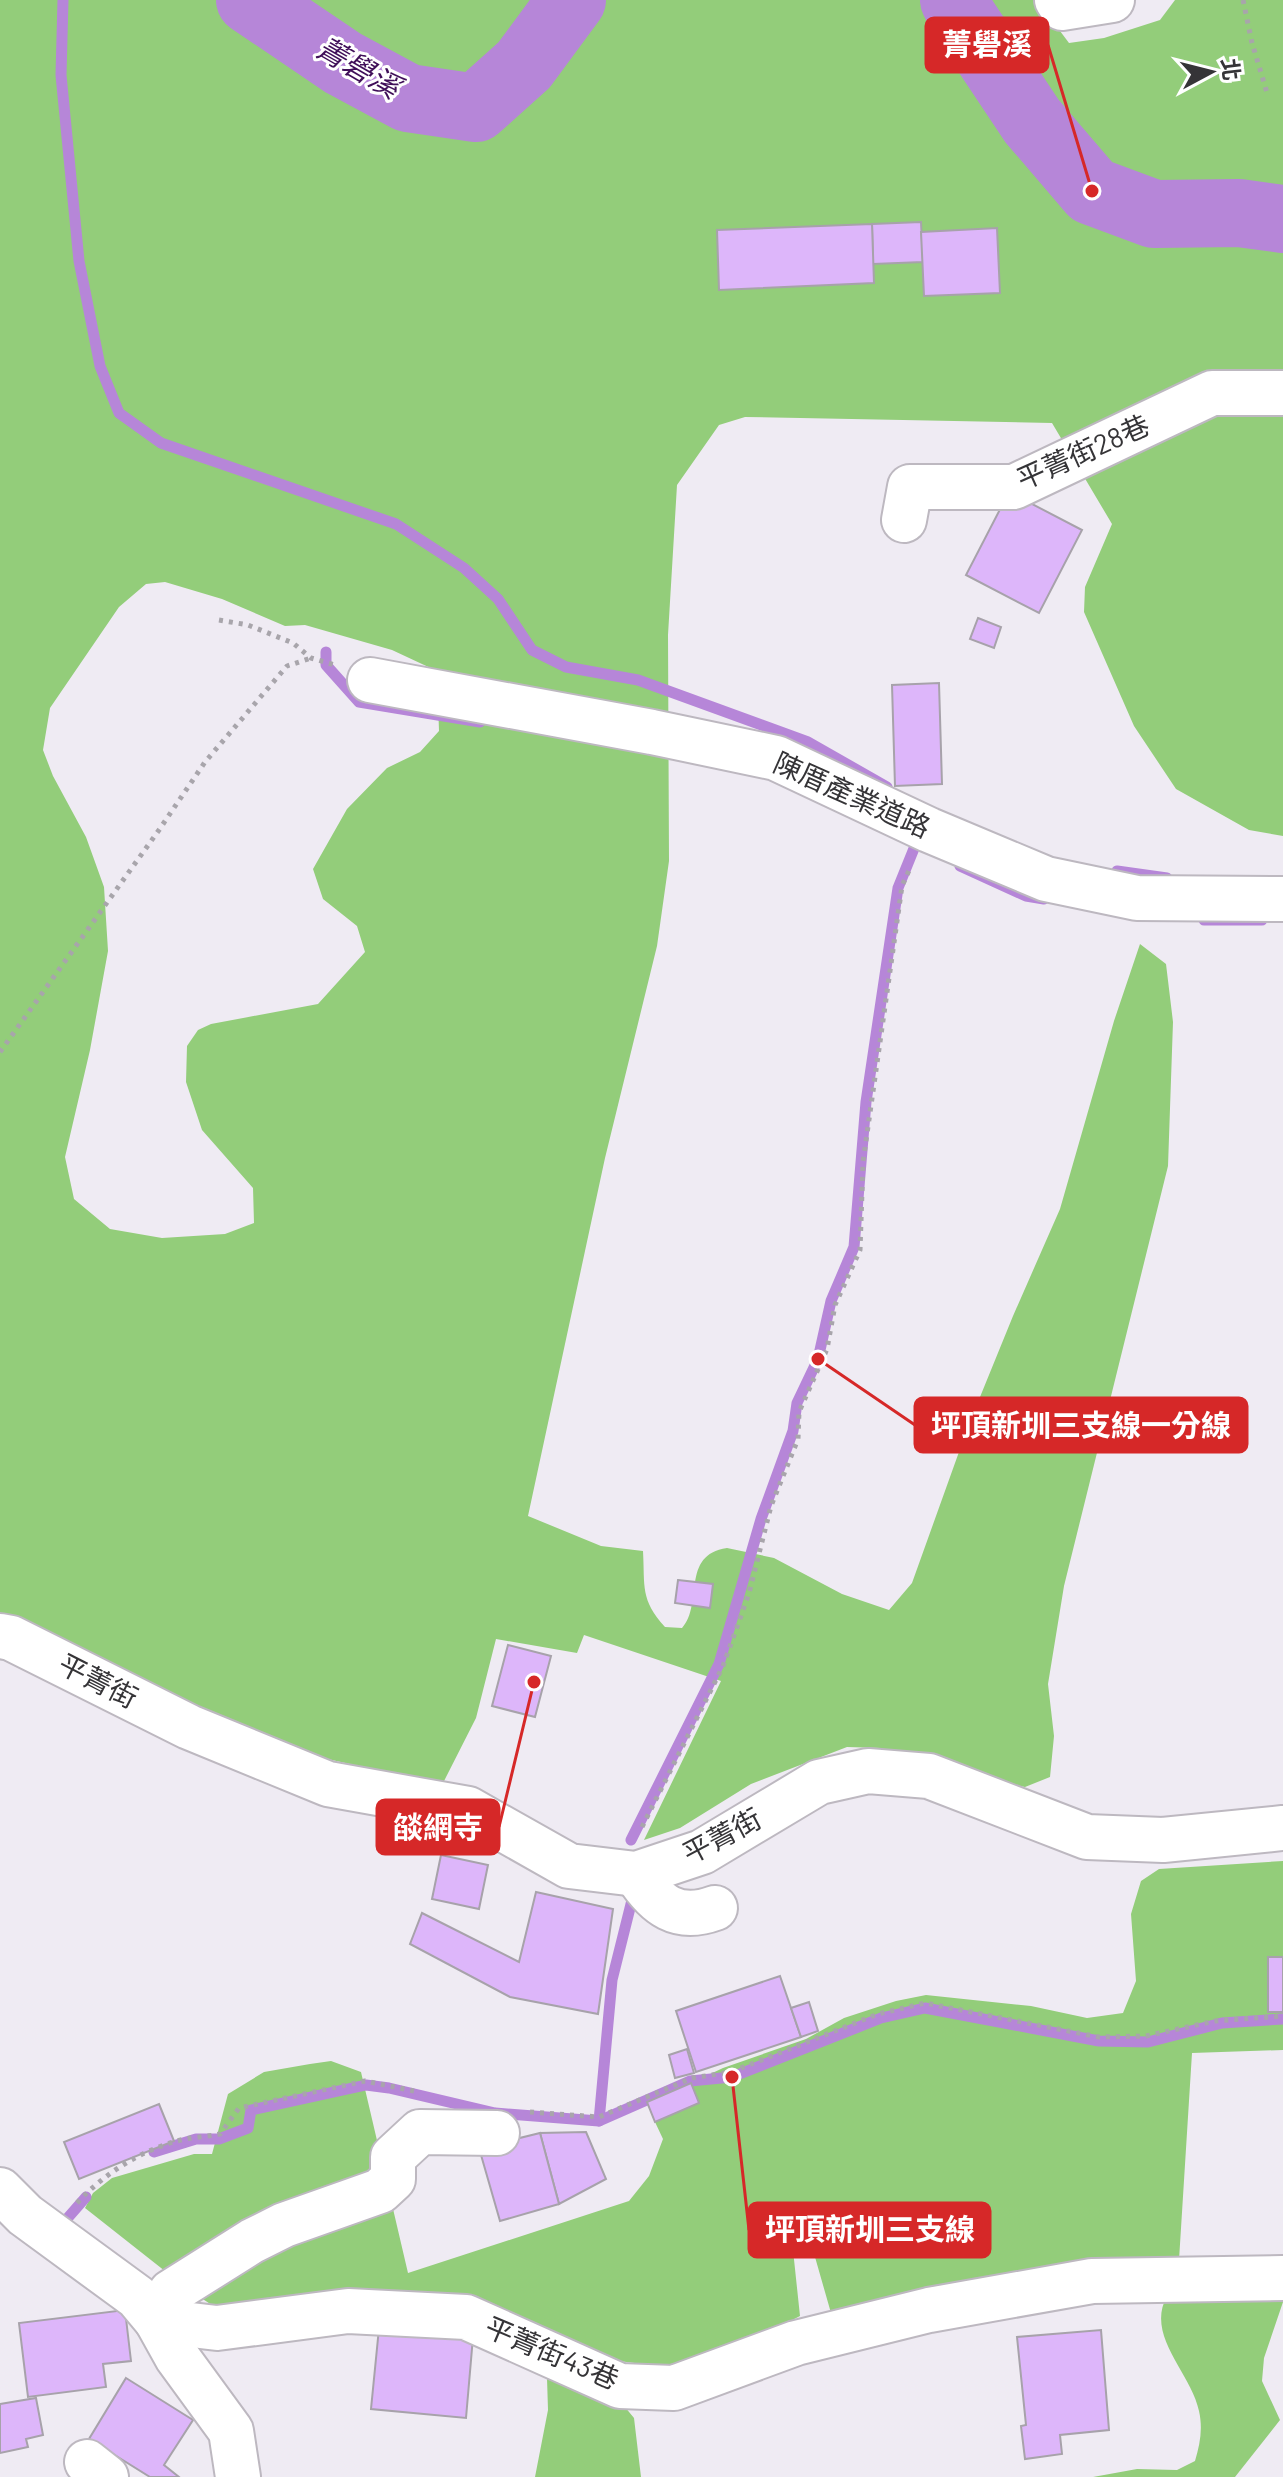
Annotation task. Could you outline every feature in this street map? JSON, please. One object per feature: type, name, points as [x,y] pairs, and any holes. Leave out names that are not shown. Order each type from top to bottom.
[{"type":"street","points":[[1057,0],[1062,8],[1112,0]]},
{"type":"street","name":"平菁街28巷","points":[[904,520],[910,487],[1014,487],[1212,393],[1283,393]]},
{"type":"street","name":"陳厝產業道路","points":[[370,680],[776,758],[929,830],[1046,879],[1137,898],[1283,899]]},
{"type":"street","name":"平菁街","points":[[0,1636],[11,1638],[189,1727],[328,1784],[468,1809],[569,1866],[636,1874],[702,1852],[819,1782],[868,1771],[929,1776],[1087,1837],[1163,1840],[1283,1828]]},
{"type":"street","points":[[636,1874],[647,1891],[665,1908],[699,1914],[715,1908]]},
{"type":"street","points":[[157,2321],[171,2292],[252,2241],[284,2225],[380,2191],[393,2179],[393,2157],[420,2132],[511,2122]]},
{"type":"street","points":[[0,2190],[25,2215],[137,2297],[157,2321],[177,2357],[231,2431],[238,2477]]},
{"type":"street","name":"平菁街43巷","points":[[157,2321],[217,2328],[348,2311],[466,2317],[620,2386],[674,2388],[796,2343],[929,2310],[1092,2281],[1283,2278]]},
{"type":"path","points":[[1243,0],[1268,96]]},
{"type":"path","points":[[0,1052],[205,762],[287,666],[311,658],[293,643],[248,625],[219,620]]},
{"type":"path","points":[[636,1874],[634,1842],[723,1666],[749,1593],[771,1506],[798,1439],[799,1412],[827,1349],[835,1305],[860,1250],[863,1162],[902,886],[929,830]]},
{"type":"path","points":[[511,2122],[599,2117],[692,2078],[731,2072],[878,2014],[925,2003],[1099,2037],[1146,2036],[1215,2021],[1283,2016]]},
{"type":"path","points":[[49,2233],[89,2190],[122,2164],[176,2141],[220,2134],[239,2108],[365,2081],[421,2093]]},
{"type":"green space","points":[[0,0],[1040,0],[1069,43],[1104,38],[1160,20],[1175,0],[1283,0],[1283,836],[1249,830],[1176,789],[1134,726],[1084,612],[1085,587],[1112,524],[1052,423],[745,417],[719,425],[677,485],[668,635],[669,861],[657,946],[605,1158],[528,1516],[601,1546],[643,1551],[648,1600],[665,1627],[682,1628],[692,1606],[695,1582],[703,1560],[712,1552],[727,1548],[774,1558],[842,1594],[889,1610],[912,1583],[969,1424],[1060,1209],[1114,1021],[1140,944],[1166,964],[1173,1022],[1168,1166],[1064,1586],[1048,1684],[1054,1736],[1050,1777],[1025,1787],[967,1776],[880,1748],[847,1747],[751,1784],[680,1828],[644,1840],[721,1681],[584,1635],[577,1653],[496,1639],[476,1718],[442,1785],[288,1750],[0,1618]],"holes":[[[165,582],[222,599],[285,626],[305,625],[392,650],[437,671],[439,731],[420,752],[387,768],[347,809],[313,869],[323,899],[357,926],[365,952],[318,1004],[211,1024],[198,1030],[187,1046],[186,1082],[202,1130],[253,1188],[254,1223],[225,1234],[162,1238],[110,1229],[74,1199],[65,1157],[90,1050],[108,951],[104,887],[86,837],[53,776],[43,750],[50,708],[119,607],[146,584]]]},
{"type":"green space","points":[[1283,1861],[1283,2050],[1192,2053],[1179,2260],[831,2313],[811,2243],[793,2250],[800,2316],[709,2363],[666,2367],[221,2311],[189,2290],[85,2208],[93,2193],[112,2178],[194,2154],[212,2154],[228,2094],[264,2072],[331,2061],[361,2072],[408,2273],[629,2201],[649,2176],[663,2139],[655,2122],[699,2102],[691,2083],[723,2068],[806,2039],[844,2018],[926,1995],[1031,2006],[1087,2018],[1123,2013],[1136,1981],[1131,1914],[1141,1881],[1159,1869]]},
{"type":"green space","points":[[1167,2296],[1283,2302],[1264,2358],[1262,2381],[1280,2420],[1235,2477],[1093,2477],[1137,2469],[1177,2470],[1195,2461],[1200,2436],[1199,2411],[1188,2382],[1165,2340],[1162,2311]]},
{"type":"green space","points":[[547,2378],[615,2395],[634,2418],[641,2477],[535,2477],[548,2410]]},
{"type":"building","points":[[921,222],[923,262],[873,264],[872,224]]},
{"type":"building","points":[[872,224],[874,283],[719,290],[717,230]]},
{"type":"building","points":[[997,228],[1000,293],[924,296],[921,232]]},
{"type":"building","points":[[1009,492],[1082,530],[1039,613],[966,575]]},
{"type":"building","points":[[978,618],[1001,627],[994,648],[970,639]]},
{"type":"building","points":[[939,683],[942,784],[895,786],[892,685]]},
{"type":"building","points":[[678,1580],[713,1584],[710,1608],[675,1603]]},
{"type":"building","points":[[508,1645],[551,1656],[535,1717],[492,1706]]},
{"type":"building","points":[[441,1855],[488,1865],[479,1909],[432,1899]]},
{"type":"building","points":[[536,1892],[613,1909],[598,2014],[510,1997],[410,1944],[422,1913],[519,1962]]},
{"type":"building","points":[[1268,1957],[1283,1957],[1283,2012],[1268,2012]]},
{"type":"building","points":[[780,1976],[801,2037],[696,2072],[676,2011]]},
{"type":"building","points":[[809,2002],[818,2031],[801,2037],[791,2008]]},
{"type":"building","points":[[687,2049],[694,2073],[675,2078],[669,2055]]},
{"type":"building","points":[[691,2083],[699,2103],[655,2122],[647,2102]]},
{"type":"building","points":[[159,2104],[174,2141],[79,2179],[64,2142]]},
{"type":"building","points":[[586,2132],[606,2179],[559,2204],[540,2133]]},
{"type":"building","points":[[540,2133],[559,2204],[500,2221],[479,2148]]},
{"type":"building","points":[[125,2310],[131,2361],[103,2364],[106,2387],[28,2397],[19,2323]]},
{"type":"building","points":[[379,2328],[473,2337],[466,2418],[371,2409]]},
{"type":"building","points":[[1101,2330],[1109,2430],[1060,2435],[1062,2454],[1025,2459],[1021,2426],[1026,2425],[1017,2337]]},
{"type":"building","points":[[126,2378],[193,2420],[164,2465],[179,2477],[150,2477],[89,2439]]},
{"type":"building","points":[[36,2398],[43,2435],[26,2439],[28,2447],[0,2453],[0,2404]]},
{"type":"waterway","points":[[63,0],[61,75],[79,261],[100,366],[119,413],[161,443],[396,524],[464,568],[498,599],[532,650],[566,667],[638,680],[808,742],[887,787]]},
{"type":"waterway","name":"菁礐溪","points":[[250,0],[343,63],[408,98],[476,108],[524,65],[572,0]]},
{"type":"waterway","name":"菁礐溪","points":[[954,0],[1032,121],[1092,191],[1154,214],[1239,213],[1283,219]]},
{"type":"waterway","points":[[326,652],[326,665],[359,702],[480,722]]},
{"type":"waterway","points":[[631,1840],[719,1664],[761,1519],[793,1431],[797,1403],[818,1359],[831,1301],[854,1247],[866,1102],[898,888],[915,846]]},
{"type":"waterway","points":[[960,866],[1026,896],[1044,899]]},
{"type":"waterway","points":[[1117,871],[1167,878]]},
{"type":"waterway","points":[[1204,920],[1262,920]]},
{"type":"waterway","points":[[599,2121],[612,1980],[633,1896]]},
{"type":"waterway","points":[[154,2152],[196,2139],[219,2139],[248,2128],[251,2110],[366,2085],[495,2113],[599,2121],[690,2081],[732,2077],[881,2018],[925,2008],[1099,2041],[1148,2042],[1222,2023],[1283,2019]]},
{"type":"waterway","points":[[58,2229],[86,2197]]},
{"type":"place","name":"菁礐溪","points":[[1092,191]]},
{"type":"place","name":"坪頂新圳三支線一分線","points":[[818,1359]]},
{"type":"place","name":"燄網寺","points":[[534,1682]]},
{"type":"place","name":"坪頂新圳三支線","points":[[732,2077]]}]
